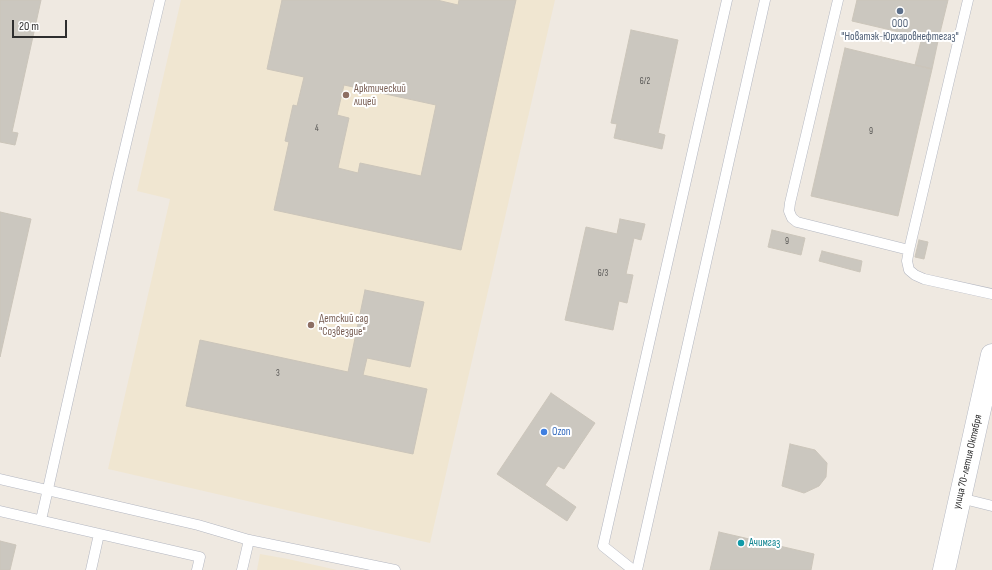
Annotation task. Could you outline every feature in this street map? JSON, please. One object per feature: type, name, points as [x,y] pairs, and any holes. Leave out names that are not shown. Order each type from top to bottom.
[{"type":"main road","name":"улица 70-летия Октября","points":[[944,570],[991,365]]},
{"type":"lane","points":[[41,520],[117,182],[160,0]]},
{"type":"lane","points":[[633,570],[603,546],[727,0]]},
{"type":"lane","points":[[637,570],[766,0]]},
{"type":"lane","points":[[838,0],[789,211],[792,218],[797,222],[909,250]]},
{"type":"lane","points":[[968,0],[907,261],[909,270],[915,275],[924,279],[992,294]]},
{"type":"lane","points":[[0,479],[198,525],[249,540],[395,570]]},
{"type":"lane","points":[[960,498],[992,506]]},
{"type":"lane","points":[[0,511],[200,557],[197,570]]},
{"type":"lane","points":[[91,570],[99,534]]},
{"type":"lane","points":[[242,570],[249,540]]},
{"type":"shaded area","points":[[181,0],[555,0],[430,543],[108,469],[170,199],[137,191]]},
{"type":"shaded area","points":[[260,554],[288,559],[337,570],[257,570]]},
{"type":"building","points":[[0,0],[41,0],[12,132],[18,133],[15,145],[0,142]]},
{"type":"building","points":[[282,0],[437,0],[458,5],[459,0],[516,0],[461,250],[274,210],[289,142],[285,141],[293,105],[297,106],[304,77],[267,69]],"holes":[[[344,85],[436,105],[421,176],[360,163],[358,173],[338,168],[349,118],[337,115]]]},
{"type":"building","name":"ООО \"Новатэк-Юрхаровнефтегаз\"","points":[[857,0],[948,0],[938,41],[852,21]]},
{"type":"building","points":[[631,30],[678,40],[658,133],[665,135],[662,149],[614,138],[617,124],[611,123]]},
{"type":"building","points":[[922,37],[938,41],[932,69],[915,65]]},
{"type":"building","points":[[845,48],[932,69],[898,216],[811,196]]},
{"type":"building","points":[[0,212],[31,219],[0,357]]},
{"type":"building","points":[[620,219],[645,224],[641,240],[634,238],[626,274],[633,275],[627,303],[619,301],[613,330],[565,320],[586,227],[617,234]]},
{"type":"building","points":[[772,230],[805,238],[801,255],[768,247]]},
{"type":"building","points":[[919,240],[928,242],[924,259],[915,257]]},
{"type":"building","points":[[822,251],[862,261],[860,272],[819,261]]},
{"type":"building","points":[[365,290],[424,302],[410,367],[367,358],[363,375],[427,389],[413,454],[186,406],[200,340],[348,372]]},
{"type":"building","points":[[551,393],[595,423],[564,469],[558,466],[545,485],[576,507],[567,521],[497,474]]},
{"type":"building","points":[[790,444],[815,450],[827,463],[826,477],[819,486],[804,493],[782,486]]},
{"type":"building","name":"Ачимгаз","points":[[719,532],[814,554],[811,570],[710,570]]},
{"type":"building","points":[[0,541],[16,545],[10,570],[0,570]]},
{"type":"place","name":"ООО \"Новатэк-Юрхаровнефтегаз\"","points":[[900,11]]},
{"type":"place","name":"Арктический лицей","points":[[346,95]]},
{"type":"place","name":"Детский сад \"Созвездие\"","points":[[311,325]]},
{"type":"place","name":"Ozon","points":[[544,432]]},
{"type":"place","name":"Ачимгаз","points":[[741,543]]}]
